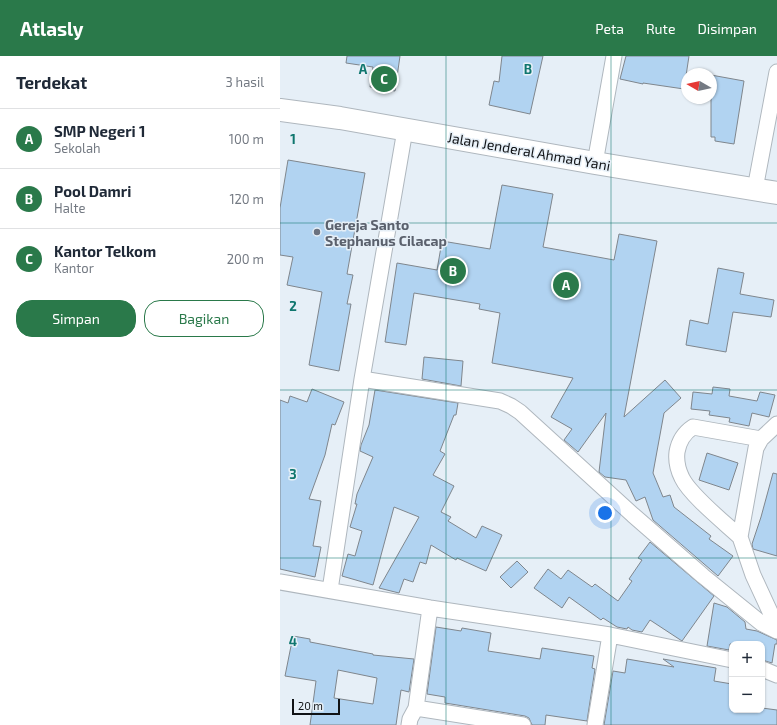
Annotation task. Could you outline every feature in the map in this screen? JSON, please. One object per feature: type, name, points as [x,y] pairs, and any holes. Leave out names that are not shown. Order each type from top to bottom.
[{"type":"main road","name":"Jalan Jenderal Ahmad Yani","points":[[280,110],[340,118],[595,163],[777,193]]},
{"type":"street","points":[[595,163],[614,56]]},
{"type":"street","points":[[755,189],[777,72]]},
{"type":"street","points":[[330,590],[362,380],[406,130]]},
{"type":"street","points":[[362,380],[500,401],[512,406],[703,576],[761,623],[777,631]]},
{"type":"street","points":[[740,537],[756,448],[761,439],[777,424]]},
{"type":"street","points":[[761,439],[693,426],[685,432],[679,444],[676,457],[682,480],[695,495],[740,537],[753,575],[777,627]]},
{"type":"street","points":[[280,582],[430,608],[610,635],[729,659]]},
{"type":"street","points":[[409,725],[410,719],[416,708],[430,608]]},
{"type":"street","points":[[595,725],[610,635]]},
{"type":"street","points":[[765,670],[777,675]]},
{"type":"street","points":[[416,708],[523,725]]},
{"type":"building","points":[[347,56],[400,56],[395,91],[370,87],[373,67],[346,63]]},
{"type":"building","points":[[502,56],[543,56],[530,114],[489,105],[494,81],[499,82]]},
{"type":"building","points":[[626,56],[689,56],[687,68],[681,68],[681,89],[643,84],[620,79]]},
{"type":"building","points":[[717,76],[744,81],[734,144],[715,141],[715,137],[711,137],[711,104],[717,104]]},
{"type":"building","name":"Gereja Santo Stephanus Cilacap","points":[[288,160],[365,173],[347,274],[353,275],[347,304],[351,304],[339,371],[309,365],[322,292],[287,285],[293,257],[280,255],[280,208]]},
{"type":"building","points":[[502,185],[553,194],[543,247],[614,260],[619,234],[657,241],[624,417],[665,380],[681,398],[664,413],[653,473],[663,497],[670,495],[674,507],[711,536],[709,539],[733,556],[718,576],[653,520],[645,497],[636,501],[626,480],[605,477],[599,472],[606,413],[578,452],[564,440],[572,429],[551,417],[573,378],[492,363],[500,313],[479,309],[480,304],[414,293],[406,345],[385,342],[397,263],[437,270],[442,241],[490,249]]},
{"type":"building","points":[[718,268],[744,273],[740,294],[774,300],[771,317],[733,312],[726,352],[686,345],[690,320],[708,324]]},
{"type":"building","points":[[424,357],[463,361],[461,386],[422,379]]},
{"type":"building","points":[[713,387],[730,389],[729,396],[757,401],[760,392],[775,395],[769,417],[752,413],[749,426],[729,422],[730,418],[709,415],[710,411],[691,409],[693,392],[712,394]]},
{"type":"building","points":[[312,389],[344,402],[335,425],[332,424],[325,455],[309,499],[321,501],[313,546],[321,547],[315,577],[280,569],[280,400],[288,403],[290,396],[307,402]]},
{"type":"building","points":[[375,390],[458,403],[456,415],[454,415],[440,451],[445,454],[433,475],[454,486],[441,512],[451,517],[448,521],[476,538],[482,526],[502,535],[486,571],[457,558],[456,560],[431,545],[426,564],[420,562],[413,582],[404,579],[399,593],[379,588],[419,517],[394,507],[373,585],[342,576],[348,554],[355,556],[362,531],[350,527],[357,504],[355,504],[357,494],[373,457],[360,451],[369,425]]},
{"type":"building","points":[[707,453],[738,463],[729,490],[699,480]]},
{"type":"building","points":[[773,473],[777,474],[777,556],[753,549],[752,544]]},
{"type":"building","points":[[650,542],[714,596],[682,641],[650,620],[642,632],[632,630],[628,627],[627,629],[617,627],[603,618],[601,620],[569,597],[562,608],[534,588],[548,569],[561,579],[568,570],[592,587],[595,584],[618,601],[632,581],[629,579],[642,560],[638,558]]},
{"type":"building","points":[[517,561],[528,572],[511,588],[500,577]]},
{"type":"building","points":[[714,603],[727,607],[745,622],[746,629],[757,631],[777,640],[772,663],[765,661],[765,641],[729,641],[729,650],[707,646]]},
{"type":"building","points":[[436,627],[461,631],[462,628],[491,633],[488,651],[540,659],[542,648],[594,656],[592,668],[595,669],[587,721],[546,715],[545,725],[532,725],[529,718],[525,716],[445,703],[445,697],[427,694]]},
{"type":"building","points":[[293,636],[310,639],[310,642],[373,655],[414,659],[409,692],[401,690],[396,725],[310,725],[316,681],[285,676]],"holes":[[[338,670],[377,678],[373,704],[334,698]]]},
{"type":"building","points":[[627,659],[674,667],[663,659],[716,668],[714,681],[729,684],[729,713],[765,713],[765,708],[777,710],[777,725],[604,725],[613,671],[625,673]]},
{"type":"place","name":"Kantor Telkom","points":[[384,79]]},
{"type":"place","name":"Gereja Santo Stephanus Cilacap","points":[[317,232]]},
{"type":"place","name":"Pool Damri","points":[[453,271]]},
{"type":"place","name":"SMP Negeri 1","points":[[566,285]]}]
